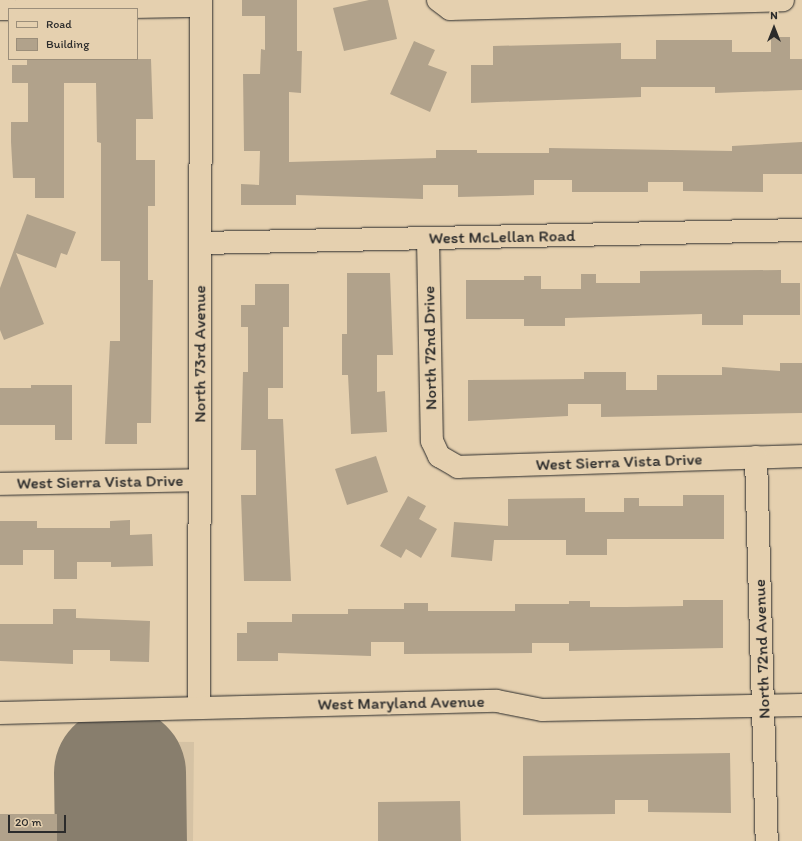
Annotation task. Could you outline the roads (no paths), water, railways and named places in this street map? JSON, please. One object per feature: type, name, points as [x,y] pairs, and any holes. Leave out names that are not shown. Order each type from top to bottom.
[{"type":"street","points":[[439,1],[450,9],[783,0]]},
{"type":"street","points":[[52,8],[201,3]]},
{"type":"street","name":"North 73rd Avenue","points":[[198,708],[201,3]]},
{"type":"street","name":"West McLellan Road","points":[[201,243],[802,230]]},
{"type":"street","name":"North 72nd Drive","points":[[428,239],[432,441],[439,456]]},
{"type":"street","name":"West Sierra Vista Drive","points":[[439,456],[458,467],[802,456]]},
{"type":"street","name":"North 72nd Avenue","points":[[756,457],[767,841]]},
{"type":"street","name":"West Sierra Vista Drive","points":[[0,484],[200,480]]},
{"type":"street","name":"West Maryland Avenue","points":[[0,713],[497,701],[542,710],[802,705]]}]
